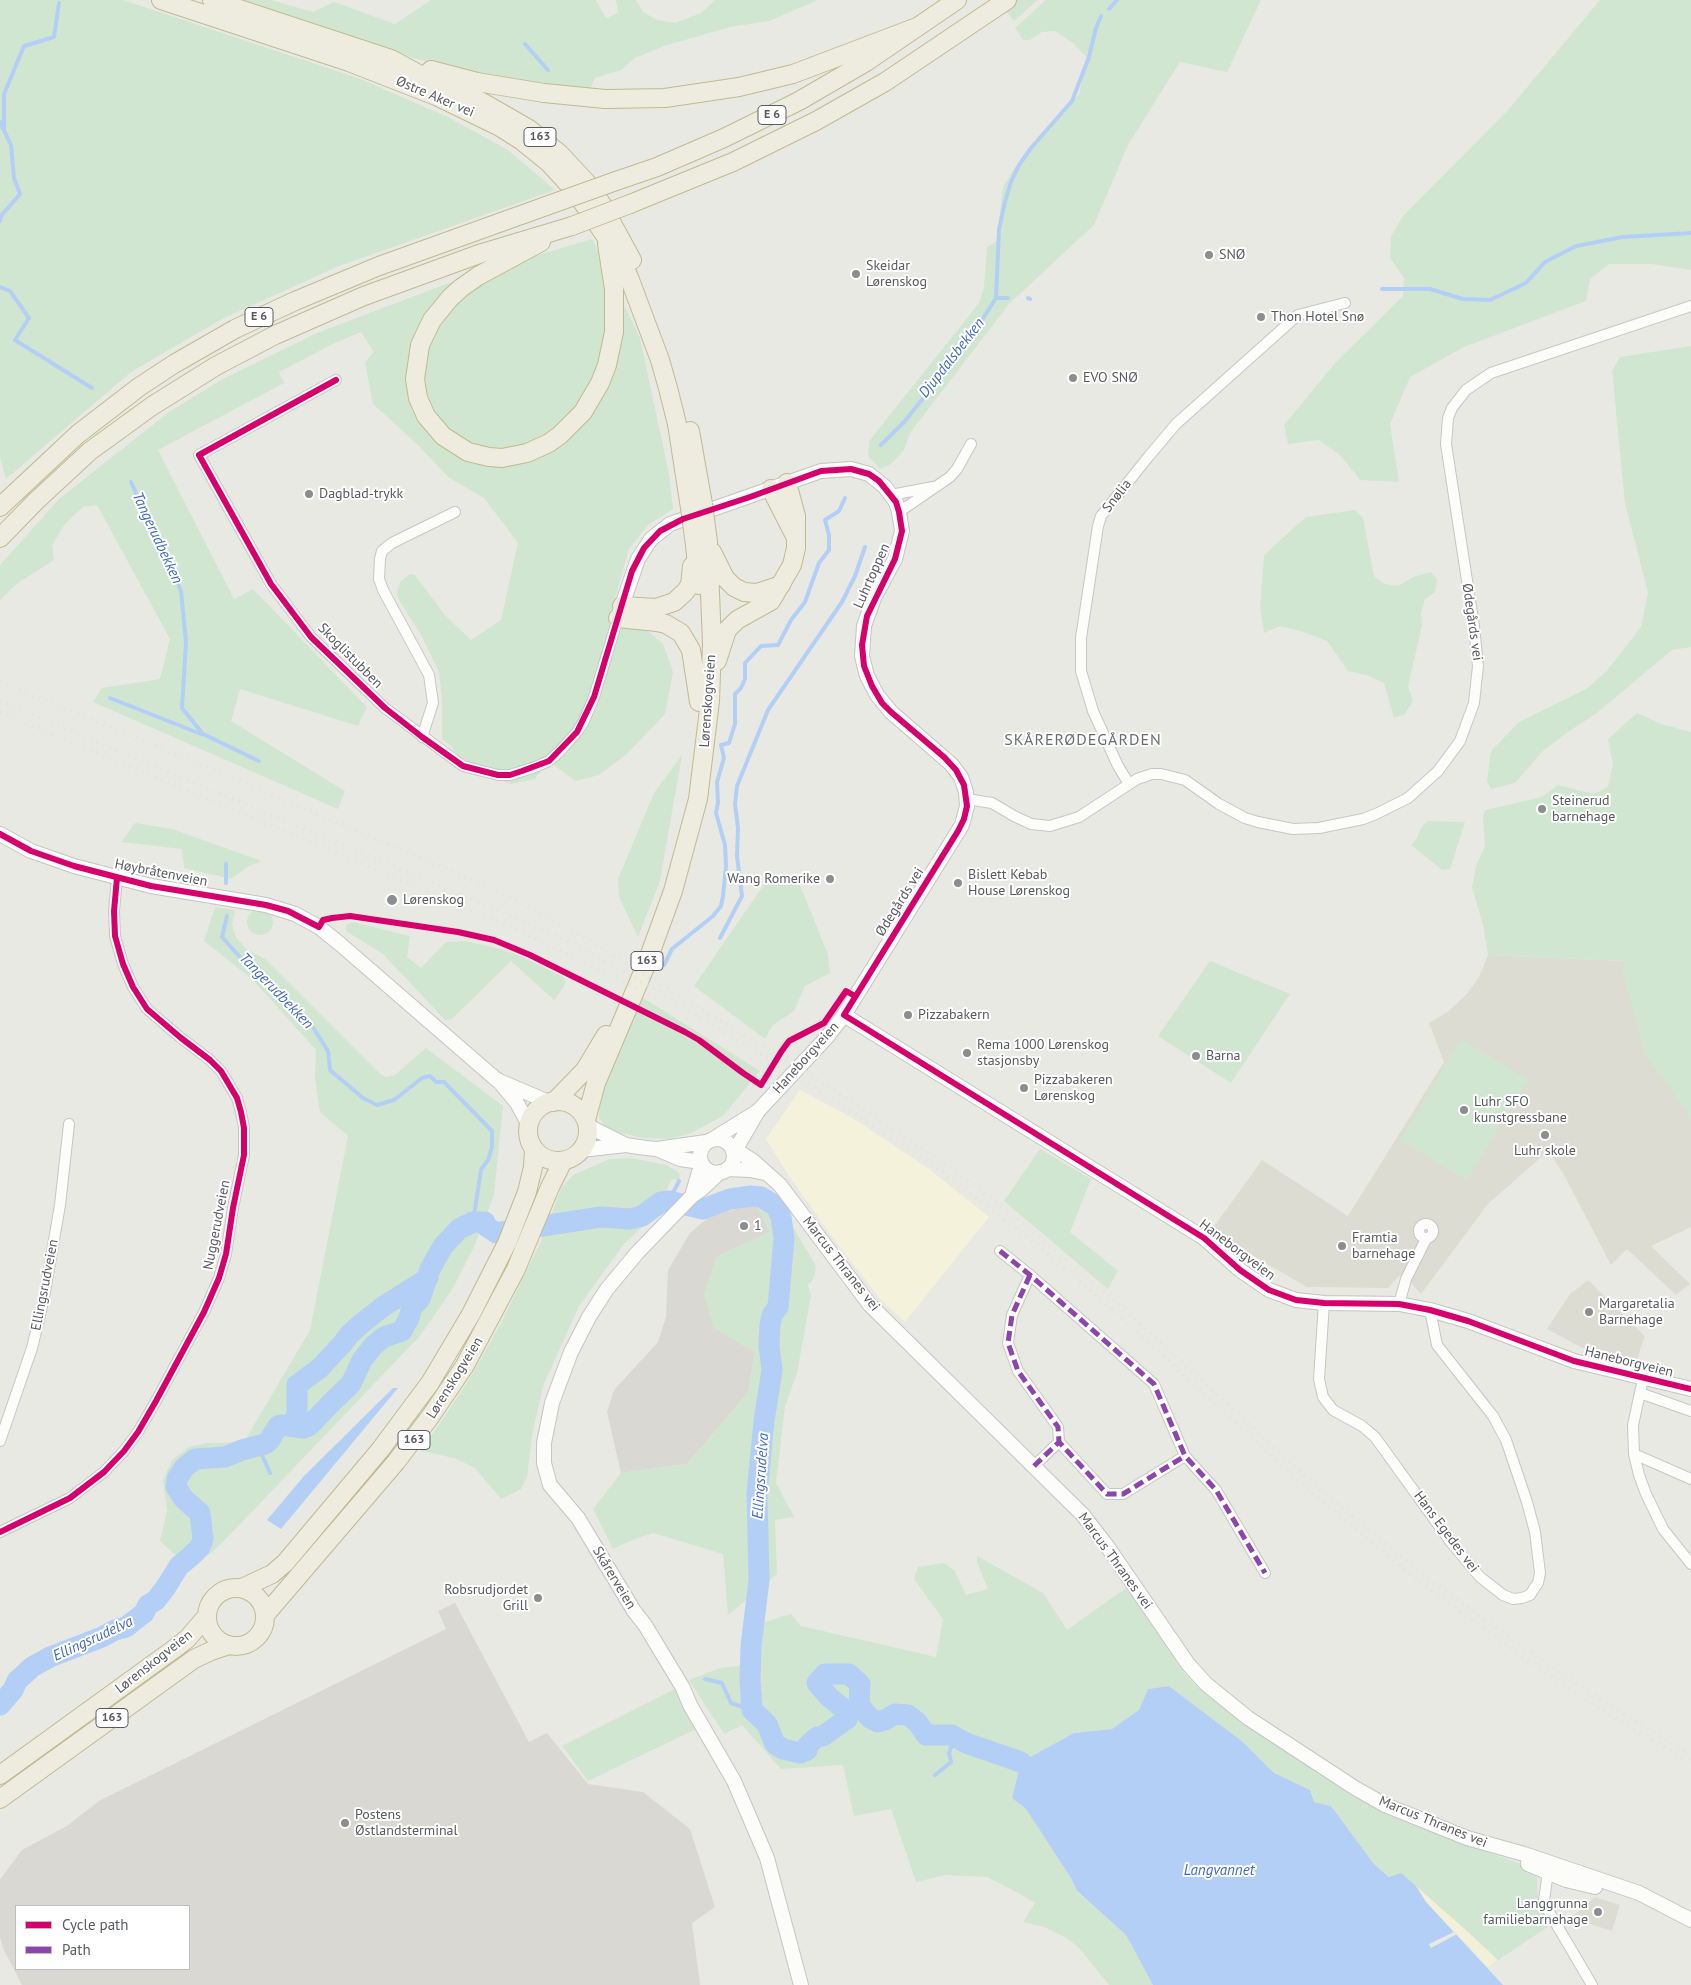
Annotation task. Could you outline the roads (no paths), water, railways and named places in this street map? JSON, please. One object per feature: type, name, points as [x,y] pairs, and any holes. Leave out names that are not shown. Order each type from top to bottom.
[{"type":"highway","name":"Østre Aker vei","points":[[161,0],[375,71],[449,102],[494,124],[529,146],[561,174],[622,261],[636,294]]},
{"type":"highway","name":"Østre Aker vei","points":[[212,0],[391,59],[424,77],[490,106],[529,129],[544,140],[576,171],[601,203],[638,273]]},
{"type":"highway","name":"E 6","points":[[0,507],[78,434],[139,387],[174,364],[235,329],[295,301],[379,266],[657,167],[716,142],[838,80],[957,0]]},
{"type":"highway","name":"E 6","points":[[0,538],[35,502],[90,451],[152,406],[216,366],[282,332],[364,296],[482,253],[570,227],[734,162],[816,121],[892,78],[1007,0]]},
{"type":"highway","points":[[391,59],[477,82],[544,93],[605,98],[664,98],[722,90],[793,74],[916,27]]},
{"type":"highway","name":"E 6","points":[[570,227],[478,276],[450,298],[425,332],[420,345],[416,369],[418,398],[426,416],[437,430],[451,442],[468,452],[502,458],[539,449],[560,435],[583,412],[592,398],[607,366],[614,332],[614,289],[606,238]]},
{"type":"highway","name":"Lørenskogveien","points":[[587,1123],[596,1083],[646,965],[673,891],[698,799],[704,702],[712,634],[702,544],[678,384],[652,304],[638,273]]},
{"type":"highway","name":"Lørenskogveien","points":[[636,294],[668,388],[694,487]]},
{"type":"highway","points":[[704,702],[727,630],[737,620],[770,601],[781,585],[795,557],[796,538],[779,486]]},
{"type":"highway","points":[[702,544],[725,578],[734,587],[744,592],[756,593],[781,585]]},
{"type":"highway","points":[[620,612],[656,608],[680,598],[690,586],[702,544]]},
{"type":"highway","points":[[620,612],[666,624],[681,633],[691,650],[704,702]]},
{"type":"highway","name":"Lørenskogveien","points":[[552,1102],[585,1070],[605,1038],[631,983],[668,880],[684,816],[704,702]]},
{"type":"highway","points":[[552,1102],[573,1105],[582,1114],[587,1123]]},
{"type":"highway","name":"163","points":[[534,1149],[529,1137],[529,1124],[537,1111],[552,1102]]},
{"type":"highway","name":"163","points":[[581,1150],[587,1139],[587,1123]]},
{"type":"highway","points":[[534,1149],[538,1154],[550,1160],[563,1161],[570,1159],[581,1150]]},
{"type":"highway","name":"Lørenskogveien","points":[[242,1588],[272,1574],[285,1562],[398,1428],[430,1383],[460,1336],[507,1243],[530,1180],[534,1149]]},
{"type":"highway","name":"Lørenskogveien","points":[[266,1614],[396,1462],[430,1417],[477,1344],[504,1295],[563,1161]]},
{"type":"highway","name":"163","points":[[207,1616],[211,1602],[221,1592],[235,1587],[242,1588]]},
{"type":"highway","points":[[242,1588],[256,1594],[264,1606],[266,1614]]},
{"type":"highway","name":"163","points":[[230,1645],[242,1646],[257,1638],[265,1624],[266,1614]]},
{"type":"highway","points":[[207,1616],[211,1631],[222,1642],[230,1645]]},
{"type":"highway","name":"Lørenskogveien","points":[[0,1775],[174,1649],[187,1639],[207,1616]]},
{"type":"highway","name":"Lørenskogveien","points":[[0,1799],[194,1659],[230,1645]]},
{"type":"street","name":"Snølia","points":[[1129,784],[1109,748],[1093,711],[1081,671],[1081,638],[1101,516],[1176,424],[1298,315],[1345,303]]},
{"type":"street","name":"Ødegårds vei","points":[[844,1015],[962,825],[966,813],[967,799],[992,803],[1022,821],[1045,826],[1061,824],[1079,817],[1129,784],[1152,774],[1168,774],[1185,780],[1219,804],[1245,818],[1293,829],[1319,828],[1363,819],[1394,806],[1418,790],[1438,772],[1460,741],[1474,703],[1478,666],[1476,640],[1446,444],[1448,418],[1452,408],[1466,390],[1491,373],[1691,306]]},
{"type":"street","name":"Skoglistubben","points":[[336,380],[199,455],[272,584],[311,637],[384,708],[463,766],[498,775],[522,772],[549,761],[570,741],[584,721],[594,697],[620,612]]},
{"type":"street","points":[[899,512],[950,477],[972,444]]},
{"type":"street","name":"Luhrtoppen","points":[[620,612],[638,559],[644,548],[660,531],[683,519],[821,471],[850,468],[869,474],[879,481],[891,495],[899,512],[902,531],[899,550],[870,607],[864,626],[862,645],[864,666],[872,686],[882,703],[890,712],[944,757],[956,770],[964,785],[967,799]]},
{"type":"street","points":[[891,495],[936,486]]},
{"type":"street","points":[[422,737],[433,703],[429,675],[382,590],[379,579],[380,559],[382,551],[392,543],[455,512]]},
{"type":"street","name":"Høybråtenveien","points":[[0,834],[50,858],[117,878],[203,895],[248,901],[277,908],[295,914],[319,927],[497,1080],[522,1110],[529,1124]]},
{"type":"street","name":"Nuggerudveien","points":[[0,1532],[70,1498],[96,1478],[124,1450],[138,1432],[192,1335],[216,1285],[226,1254],[232,1208],[244,1154],[244,1128],[241,1112],[237,1098],[221,1071],[147,1009],[133,987],[123,964],[115,936],[114,911],[117,878]]},
{"type":"street","name":"Haneborgveien","points":[[733,1151],[758,1111],[827,1037],[844,1015],[1204,1238],[1240,1270],[1269,1290],[1296,1300],[1324,1303],[1399,1304],[1430,1310],[1468,1321],[1574,1361],[1691,1389]]},
{"type":"street","name":"Høybråtenveien","points":[[497,1080],[552,1102]]},
{"type":"street","name":"Haneborgveien","points":[[710,1140],[758,1111]]},
{"type":"street","points":[[587,1123],[626,1145]]},
{"type":"street","name":"Ellingsrudveien","points":[[0,1441],[29,1356],[44,1298],[60,1205],[70,1124]]},
{"type":"street","points":[[702,1164],[701,1150],[710,1140]]},
{"type":"street","points":[[657,1149],[710,1140],[723,1140],[727,1142],[733,1151],[732,1163],[724,1171]]},
{"type":"street","points":[[581,1150],[626,1145],[657,1149],[702,1164],[712,1172],[750,1170],[766,1173]]},
{"type":"street","name":"Marcus Thranes vei","points":[[733,1151],[744,1154],[789,1195],[870,1305],[1083,1515],[1107,1546],[1188,1664],[1206,1684],[1248,1718],[1370,1796],[1420,1820],[1551,1868]]},
{"type":"street","name":"Skårerveien","points":[[691,1197],[702,1164]]},
{"type":"street","name":"Skårerveien","points":[[724,1171],[691,1197],[618,1275],[597,1304],[579,1335],[564,1370],[549,1416],[544,1442],[546,1471],[550,1485],[578,1518],[683,1688],[690,1705],[734,1781],[767,1858],[801,1985]]},
{"type":"street","points":[[1399,1304],[1406,1279],[1426,1239]]},
{"type":"street","points":[[1000,1251],[1154,1384],[1185,1456],[1216,1490],[1265,1573]]},
{"type":"street","points":[[1030,1275],[1012,1316],[1008,1343],[1018,1370],[1058,1427],[1059,1442],[1107,1494],[1123,1494],[1185,1456]]},
{"type":"street","name":"Hans Egedes vei","points":[[1324,1303],[1319,1379],[1323,1397],[1333,1410],[1362,1426],[1375,1437],[1450,1541],[1480,1577],[1503,1595],[1522,1598],[1530,1595],[1538,1583],[1540,1573],[1527,1502],[1506,1440],[1493,1416],[1437,1345],[1430,1310]]},
{"type":"street","points":[[1643,1379],[1634,1425],[1634,1454],[1639,1475],[1663,1529],[1691,1564]]},
{"type":"street","points":[[1640,1393],[1691,1411]]},
{"type":"street","points":[[1034,1466],[1059,1442]]},
{"type":"street","points":[[1634,1454],[1691,1479]]},
{"type":"street","name":"Marcus Thranes vei","points":[[1502,1849],[1539,1859],[1566,1880],[1658,1903],[1691,1920]]},
{"type":"street","points":[[1551,1868],[1544,1900],[1592,1985]]},
{"type":"water","points":[[393,1388],[398,1388],[281,1529],[267,1520],[304,1476]]},
{"type":"water","name":"Langvannet","points":[[1169,1686],[1243,1742],[1274,1773],[1310,1790],[1314,1802],[1331,1806],[1374,1864],[1389,1877],[1401,1873],[1416,1886],[1426,1902],[1503,1985],[1153,1985],[1126,1935],[1077,1891],[1071,1878],[1026,1809],[1012,1798],[1021,1762],[1074,1733],[1112,1729],[1139,1710],[1148,1689]]},
{"type":"waterway","name":"Djupdalsbekken","points":[[1109,9],[1117,0]]},
{"type":"waterway","points":[[4,130],[4,94],[24,46],[54,37],[59,3]]},
{"type":"waterway","name":"Djupdalsbekken","points":[[881,445],[905,421],[970,339],[996,298],[999,229],[1011,182],[1019,165],[1031,148],[1072,101],[1089,57],[1101,16]]},
{"type":"waterway","points":[[525,44],[548,70]]},
{"type":"waterway","name":"Tangerudbekken","points":[[0,122],[11,145],[14,178],[20,194],[1,216],[0,221]]},
{"type":"waterway","points":[[1382,289],[1430,289],[1463,299],[1490,300],[1526,283],[1545,262],[1576,246],[1623,237],[1691,233]]},
{"type":"waterway","name":"Tangerudbekken","points":[[0,287],[10,291],[29,318],[15,340],[92,388]]},
{"type":"waterway","points":[[996,298],[1008,298]]},
{"type":"waterway","name":"Tangerudbekken","points":[[131,482],[181,591],[186,642],[182,708],[203,734],[259,761]]},
{"type":"waterway","name":"Djupdalsbekken","points":[[664,965],[672,949],[713,916],[721,906],[726,866],[725,845],[716,813],[718,803],[717,782],[724,758],[721,745],[729,743],[735,724],[735,694],[741,688],[745,679],[745,663],[761,646],[778,645],[791,620],[805,602],[819,563],[829,550],[829,535],[825,520],[839,511],[845,498]]},
{"type":"waterway","points":[[720,938],[742,896],[737,856],[738,828],[735,804],[737,786],[768,710],[842,602],[855,576],[865,547]]},
{"type":"waterway","points":[[110,698],[201,734]]},
{"type":"waterway","name":"Tangerudbekken","points":[[226,864],[226,883]]},
{"type":"waterway","name":"Tangerudbekken","points":[[227,916],[222,937],[240,957],[309,1021],[328,1051],[330,1070],[363,1098],[377,1105],[394,1100],[422,1078],[430,1076],[436,1082],[444,1082],[492,1131],[492,1147],[488,1160],[481,1170],[473,1222]]},
{"type":"waterway","points":[[669,1201],[679,1181]]},
{"type":"waterway","name":"Ellingsrudelva","points":[[0,1705],[13,1690],[17,1681],[32,1667],[50,1657],[126,1627],[144,1613],[148,1605],[156,1600],[166,1587],[179,1566],[200,1547],[203,1539],[200,1513],[184,1499],[176,1487],[177,1479],[184,1468],[195,1459],[225,1457],[265,1444],[278,1426],[303,1428],[309,1426],[351,1384],[362,1360],[374,1345],[384,1337],[402,1331],[412,1307],[420,1299],[430,1269],[443,1246],[459,1229],[473,1222],[485,1222],[486,1226],[496,1233],[601,1217],[630,1219],[642,1216],[661,1202],[669,1201],[703,1209],[730,1199],[751,1196],[761,1197],[776,1206],[781,1217],[784,1238],[778,1307],[772,1315],[770,1325],[769,1346],[772,1370],[764,1421],[757,1494],[759,1580],[751,1646],[750,1680],[752,1710],[767,1724],[775,1744],[783,1749],[800,1753],[807,1750],[808,1745],[817,1737],[823,1736],[847,1719],[846,1711],[829,1697],[817,1683],[825,1674],[849,1674],[860,1684],[859,1705],[870,1718],[878,1722],[895,1714],[908,1715],[917,1722],[926,1735],[952,1735],[966,1743],[1021,1762]]},
{"type":"waterway","name":"Ellingsrudelva","points":[[292,1426],[297,1414],[297,1385],[320,1368],[362,1323],[384,1306],[428,1278]]},
{"type":"waterway","points":[[258,1446],[270,1473]]},
{"type":"waterway","points":[[705,1679],[722,1683],[731,1703],[752,1710]]},
{"type":"waterway","points":[[935,1775],[951,1762],[949,1753],[955,1737]]},
{"type":"railway","points":[[0,682],[259,789],[500,892],[581,936],[836,1091],[951,1168],[1028,1227],[1118,1303],[1315,1485],[1425,1576],[1547,1664],[1638,1723],[1691,1754]]},
{"type":"railway","points":[[0,701],[514,917],[576,945],[647,985],[831,1098],[946,1175],[1031,1240],[1112,1309],[1310,1491],[1420,1582],[1542,1671],[1610,1715],[1691,1763]]},
{"type":"railway","points":[[0,712],[510,926],[655,997]]},
{"type":"place","name":"SNØ","points":[[1209,255]]},
{"type":"place","name":"Skeidar Lørenskog","points":[[856,274]]},
{"type":"place","name":"Thon Hotel Snø","points":[[1261,317]]},
{"type":"place","name":"EVO SNØ","points":[[1073,378]]},
{"type":"place","name":"Dagblad-trykk","points":[[309,494]]},
{"type":"place","name":"Steinerud barnehage","points":[[1542,809]]},
{"type":"place","name":"Wang Romerike","points":[[830,879]]},
{"type":"place","name":"Bislett Kebab House Lørenskog","points":[[958,883]]},
{"type":"place","name":"Lørenskog","points":[[392,900]]},
{"type":"place","name":"Pizzabakern","points":[[908,1015]]},
{"type":"place","name":"Rema 1000 Lørenskog stasjonsby","points":[[967,1053]]},
{"type":"place","name":"Barna","points":[[1196,1056]]},
{"type":"place","name":"Pizzabakeren Lørenskog","points":[[1024,1088]]},
{"type":"place","name":"Luhr SFO kunstgressbane","points":[[1464,1110]]},
{"type":"place","name":"Luhr skole","points":[[1545,1135]]},
{"type":"place","name":"1","points":[[744,1226]]},
{"type":"place","name":"Framtia barnehage","points":[[1342,1246]]},
{"type":"place","name":"Margaretalia Barnehage","points":[[1589,1312]]},
{"type":"place","name":"Robsrudjordet Grill","points":[[538,1598]]},
{"type":"place","name":"Postens Østlandsterminal","points":[[345,1823]]},
{"type":"place","name":"Langgrunna familiebarnehage","points":[[1598,1912]]},
{"type":"district","name":"SKÅRERØDEGÅRDEN","points":[[1083,740]]}]
